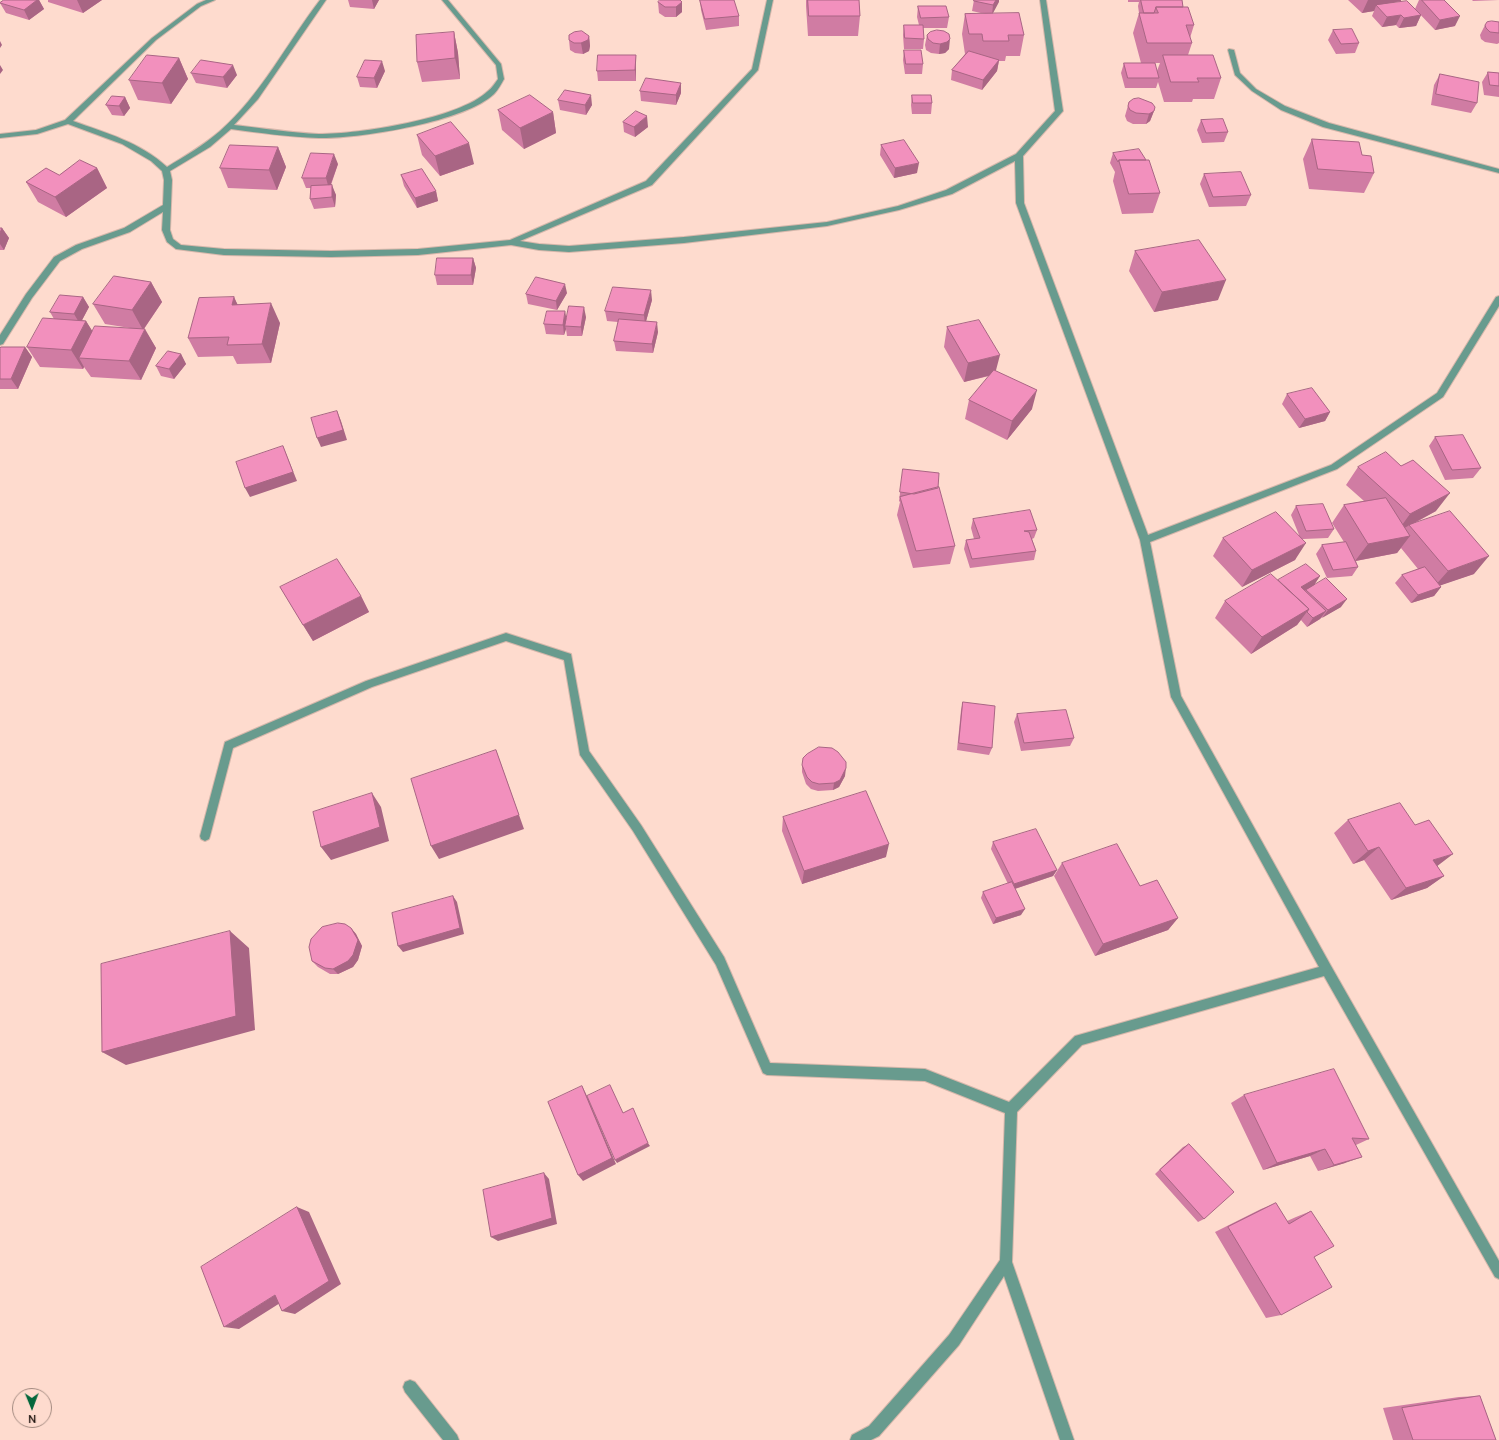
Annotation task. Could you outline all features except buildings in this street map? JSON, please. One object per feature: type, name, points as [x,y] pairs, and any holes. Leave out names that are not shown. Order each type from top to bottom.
[{"type":"street","points":[[0,136],[37,132],[68,122],[154,39],[199,5],[212,0]]},
{"type":"street","points":[[166,170],[203,148],[228,127],[254,100],[323,0]]},
{"type":"street","points":[[228,127],[320,136],[354,134],[391,128],[446,115],[466,108],[482,99],[497,87],[502,77],[498,65],[445,0]]},
{"type":"street","points":[[510,242],[648,183],[755,70],[770,0]]},
{"type":"street","points":[[68,122],[125,142],[154,159],[166,170],[168,180],[166,230],[170,240],[179,247],[224,252],[331,254],[418,252],[510,242],[539,247],[569,249],[684,240],[827,224],[899,208],[949,192],[1019,156],[1059,110],[1043,0]]},
{"type":"street","points":[[1231,50],[1237,74],[1254,90],[1283,108],[1326,125],[1499,171]]},
{"type":"street","points":[[1019,156],[1020,203],[1145,540],[1176,698],[1327,970],[1499,1273]]},
{"type":"street","points":[[0,342],[29,296],[57,260],[79,247],[127,230],[166,207]]},
{"type":"street","points":[[1145,540],[1334,467],[1440,395],[1499,300]]},
{"type":"street","points":[[205,836],[229,745],[369,684],[506,637],[568,658],[584,752],[637,828],[720,961],[767,1069],[924,1075],[1011,1109]]},
{"type":"street","points":[[1067,1440],[1006,1262],[1011,1109],[1079,1040],[1327,970]]},
{"type":"street","points":[[857,1440],[874,1431],[954,1340],[1006,1262]]},
{"type":"street","points":[[410,1387],[452,1440]]}]
